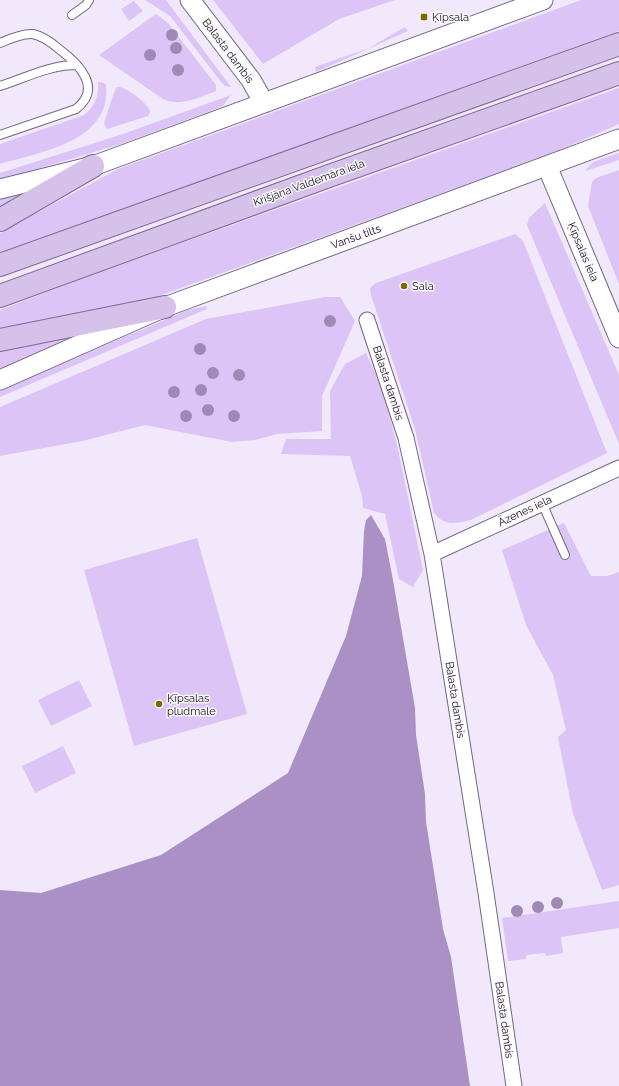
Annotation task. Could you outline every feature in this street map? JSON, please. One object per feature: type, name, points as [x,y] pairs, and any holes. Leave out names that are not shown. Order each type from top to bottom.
[{"type":"main road","points":[[0,265],[619,44]]},
{"type":"main road","name":"Krišjāņa Valdemāra iela","points":[[0,296],[329,176],[619,73]]},
{"type":"main road","points":[[0,220],[93,166]]},
{"type":"main road","points":[[0,340],[165,307]]},
{"type":"street","name":"Balasta dambis","points":[[190,0],[251,80],[264,103]]},
{"type":"street","points":[[0,189],[93,166],[543,0]]},
{"type":"street","name":"Vanšu tilts","points":[[0,380],[165,307],[619,139]]},
{"type":"street","name":"Ķīpsalas iela","points":[[546,166],[619,338]]},
{"type":"street","name":"Balasta dambis","points":[[367,320],[406,438],[432,554],[486,893],[514,1086]]},
{"type":"street","name":"Āzenes iela","points":[[432,554],[619,468]]},
{"type":"lane","points":[[72,14],[86,5],[89,0]]},
{"type":"lane","points":[[0,43],[32,34],[51,42],[85,75],[88,85],[87,96],[84,103],[76,109],[0,134]]},
{"type":"lane","points":[[0,86],[58,67],[76,65]]},
{"type":"lane","points":[[542,503],[565,555]]},
{"type":"shaded area","points":[[145,0],[166,0],[231,87],[225,86],[222,83],[170,16]]},
{"type":"shaded area","points":[[213,0],[395,0],[339,19],[263,64]]},
{"type":"shaded area","points":[[581,0],[619,0],[619,31],[0,254],[0,233],[118,169]]},
{"type":"shaded area","points":[[134,1],[143,11],[129,21],[121,9]]},
{"type":"shaded area","points":[[156,14],[168,23],[216,85],[216,91],[196,99],[183,102],[163,99],[99,55]]},
{"type":"shaded area","points":[[405,27],[408,31],[316,72],[315,67],[369,48]]},
{"type":"shaded area","points":[[98,82],[106,85],[105,104],[98,120],[86,132],[53,149],[0,164],[0,144],[84,115],[88,112],[96,100]]},
{"type":"shaded area","points":[[117,87],[125,89],[136,96],[146,105],[150,112],[148,116],[107,129],[104,124]]},
{"type":"shaded area","points":[[619,88],[619,124],[558,151],[148,300],[0,329],[0,310],[94,274]]},
{"type":"shaded area","points":[[231,95],[223,106],[124,143],[0,180],[0,173],[123,134]]},
{"type":"shaded area","points":[[619,153],[619,160],[585,171],[593,162]]},
{"type":"shaded area","points":[[619,170],[619,284],[588,206],[592,182],[596,178]]},
{"type":"shaded area","points":[[29,190],[30,192],[0,208],[0,199]]},
{"type":"shaded area","points":[[545,203],[619,375],[619,444],[527,225],[529,218]]},
{"type":"shaded area","points":[[515,234],[523,241],[607,453],[471,520],[451,523],[442,520],[434,513],[415,429],[370,288],[376,283]]},
{"type":"shaded area","points":[[325,297],[340,297],[355,321],[322,396],[322,431],[277,434],[255,440],[232,442],[145,425],[82,441],[0,456],[0,407],[206,319]]},
{"type":"shaded area","points":[[206,306],[207,309],[0,397],[0,390],[188,310]]},
{"type":"shaded area","points":[[73,335],[74,338],[0,372],[0,350]]},
{"type":"shaded area","points":[[366,353],[382,387],[398,449],[423,570],[413,587],[399,579],[385,514],[363,508],[362,496],[350,456],[281,454],[286,439],[331,439],[330,391],[345,364]]},
{"type":"shaded area","points":[[371,515],[385,539],[393,580],[415,708],[416,735],[425,794],[426,822],[443,929],[451,957],[470,1086],[0,1086],[0,890],[41,893],[161,855],[288,773],[346,636],[362,576],[364,531],[366,520]]},
{"type":"shaded area","points":[[564,523],[591,576],[607,576],[619,572],[619,885],[602,890],[573,814],[558,737],[566,730],[553,675],[526,625],[502,550]]},
{"type":"shaded area","points":[[197,538],[247,714],[134,746],[84,570]]},
{"type":"shaded area","points":[[79,680],[92,706],[51,726],[38,700]]},
{"type":"shaded area","points":[[63,746],[76,773],[35,793],[22,766]]},
{"type":"shaded area","points":[[619,901],[619,928],[561,937],[563,953],[546,956],[545,953],[526,955],[526,959],[508,961],[502,918]]},
{"type":"place","name":"Ķīpsala","points":[[424,17]]},
{"type":"place","name":"Sala","points":[[404,286]]},
{"type":"place","name":"Ķīpsalas pludmale","points":[[159,704]]}]
